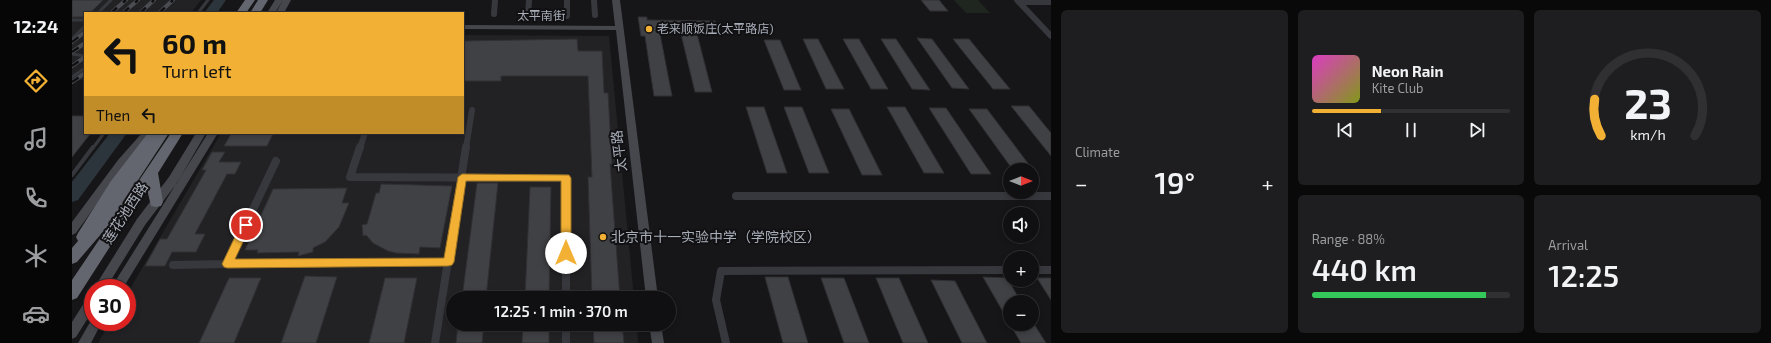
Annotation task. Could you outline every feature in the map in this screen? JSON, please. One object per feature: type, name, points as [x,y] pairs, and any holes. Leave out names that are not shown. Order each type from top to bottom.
[{"type":"highway","points":[[242,12],[250,0]]},
{"type":"highway","points":[[256,12],[263,0]]},
{"type":"highway","name":"莲花池西路","points":[[72,257],[102,203],[129,163],[153,134]]},
{"type":"highway","name":"莲花池西路","points":[[72,257],[103,222],[162,134]]},
{"type":"highway","name":"莲花池西路","points":[[72,293],[176,134]]},
{"type":"highway","points":[[152,172],[156,202]]},
{"type":"street","points":[[272,12],[279,0]]},
{"type":"street","points":[[281,12],[288,0]]},
{"type":"street","points":[[494,14],[495,0]]},
{"type":"street","points":[[528,14],[529,0]]},
{"type":"street","points":[[567,0],[567,16]]},
{"type":"street","points":[[594,0],[595,15]]},
{"type":"street","name":"太平路","points":[[616,0],[651,291]]},
{"type":"street","points":[[1018,1],[1051,2]]},
{"type":"street","points":[[1018,1],[1051,36]]},
{"type":"street","name":"太平南街","points":[[464,27],[619,28]]},
{"type":"street","points":[[435,343],[472,110]]},
{"type":"street","points":[[72,230],[103,187],[146,134]]},
{"type":"street","name":"莲花池西路","points":[[106,279],[141,222],[173,180],[200,134]]},
{"type":"street","points":[[122,279],[156,222],[184,181],[212,134]]},
{"type":"street","points":[[365,134],[350,177],[566,178],[566,291]]},
{"type":"street","points":[[227,264],[276,161]]},
{"type":"street","points":[[736,196],[1051,196]]},
{"type":"street","points":[[156,202],[170,202]]},
{"type":"street","points":[[173,265],[448,262]]},
{"type":"street","points":[[726,343],[716,300],[720,270],[1003,270]]},
{"type":"street","points":[[1039,270],[1051,270]]},
{"type":"street","points":[[72,333],[84,314]]},
{"type":"street","points":[[84,343],[91,331]]},
{"type":"street","points":[[566,331],[566,343]]},
{"type":"street","points":[[656,331],[658,343]]},
{"type":"lane","points":[[99,12],[111,0]]},
{"type":"lane","points":[[199,12],[208,0]]},
{"type":"lane","points":[[72,20],[84,20]]},
{"type":"lane","points":[[72,39],[84,27]]},
{"type":"lane","points":[[72,54],[84,56]]},
{"type":"lane","points":[[72,77],[84,69]]},
{"type":"lane","points":[[72,175],[103,134]]},
{"type":"shaded area","points":[[72,0],[201,0],[192,12],[84,12],[84,80],[72,81]]},
{"type":"shaded area","points":[[954,0],[978,0],[990,13],[966,13]]},
{"type":"shaded area","points":[[464,35],[609,36],[633,291],[446,291],[446,331],[637,331],[638,343],[98,343],[105,331],[136,331],[136,279],[220,134],[464,134]]},
{"type":"building","points":[[72,0],[103,0],[91,12],[84,12],[84,17],[72,17]]},
{"type":"building","points":[[921,0],[939,0],[948,11],[930,11]]},
{"type":"building","points":[[638,17],[647,17],[647,20],[715,21],[719,34],[697,34],[712,92],[695,92],[681,34],[660,34],[672,96],[654,96],[645,36],[641,36]]},
{"type":"building","points":[[917,38],[932,39],[969,89],[952,88]]},
{"type":"building","points":[[577,39],[578,51],[602,51],[604,93],[608,93],[612,164],[610,164],[619,291],[592,291],[588,177],[592,177],[588,76],[501,76],[501,81],[464,81],[464,41]]},
{"type":"building","points":[[803,39],[818,39],[844,89],[826,89]]},
{"type":"building","points":[[843,39],[859,39],[888,89],[871,89]]},
{"type":"building","points":[[881,39],[896,39],[930,90],[912,89]]},
{"type":"building","points":[[953,39],[969,39],[1010,89],[993,89]]},
{"type":"building","points":[[764,40],[780,40],[801,90],[784,90]]},
{"type":"building","points":[[1011,106],[1029,106],[1051,133],[1051,156]]},
{"type":"building","points":[[746,107],[764,107],[787,173],[767,173]]},
{"type":"building","points":[[784,107],[802,107],[829,173],[809,173]]},
{"type":"building","points":[[887,107],[905,107],[944,173],[924,173]]},
{"type":"building","points":[[929,108],[946,108],[991,174],[971,174]]},
{"type":"building","points":[[831,109],[849,109],[882,175],[862,175]]},
{"type":"building","points":[[969,109],[987,109],[1028,163],[1008,163]]},
{"type":"building","points":[[72,116],[84,116],[84,134],[90,134],[72,157]]},
{"type":"building","points":[[231,134],[273,134],[267,146],[224,146]]},
{"type":"building","points":[[212,152],[225,152],[219,162],[241,162],[235,174],[227,174],[195,234],[205,234],[196,252],[172,252],[165,266],[145,266],[160,239],[167,239],[206,170],[202,170]]},
{"type":"building","points":[[477,183],[498,183],[487,291],[463,291]]},
{"type":"building","points":[[381,184],[452,186],[440,248],[420,247],[419,254],[396,253],[388,251],[373,243],[366,235],[363,236],[362,225],[367,224],[376,193],[379,193]]},
{"type":"building","points":[[530,187],[551,187],[549,291],[525,291]]},
{"type":"building","points":[[347,188],[342,203],[349,203],[339,227],[325,242],[313,248],[313,252],[298,256],[299,252],[257,253],[258,250],[245,250],[273,189]]},
{"type":"building","points":[[305,276],[337,277],[316,343],[281,343]]},
{"type":"building","points":[[765,277],[788,277],[808,343],[783,343]]},
{"type":"building","points":[[983,277],[1003,278],[1003,287],[1012,287],[1017,295],[1003,295],[1003,312]]},
{"type":"building","points":[[229,278],[261,278],[234,343],[199,343]]},
{"type":"building","points":[[385,278],[417,278],[404,343],[369,343]]},
{"type":"building","points":[[821,278],[844,278],[869,343],[844,343]]},
{"type":"building","points":[[876,278],[899,278],[928,343],[903,343]]},
{"type":"building","points":[[1039,278],[1051,278],[1051,300],[1039,281]]},
{"type":"building","points":[[931,280],[955,281],[987,343],[962,343]]},
{"type":"building","points":[[457,331],[483,331],[482,343],[456,343]]},
{"type":"building","points":[[523,331],[549,331],[549,343],[522,343]]},
{"type":"building","points":[[593,331],[623,331],[624,343],[594,343]]},
{"type":"building","points":[[1014,331],[1038,331],[1046,343],[1021,343]]},
{"type":"waterway","points":[[211,12],[220,0]]},
{"type":"waterway","points":[[72,195],[118,134]]},
{"type":"railway","points":[[112,12],[126,0]]},
{"type":"railway","points":[[124,12],[138,0]]},
{"type":"railway","points":[[141,12],[154,0]]},
{"type":"railway","points":[[160,12],[173,0]]},
{"type":"railway","points":[[72,42],[84,33]]},
{"type":"railway","points":[[72,52],[84,44]]},
{"type":"railway","points":[[72,66],[84,58]]},
{"type":"railway","points":[[72,82],[84,74]]},
{"type":"place","name":"老来顺饭庄(太平路店)","points":[[649,29]]},
{"type":"place","name":"北京市十一实验中学（学院校区）","points":[[603,237]]},
{"type":"route","points":[[246,225],[227,264],[448,262],[462,177],[566,178],[566,253]]}]
